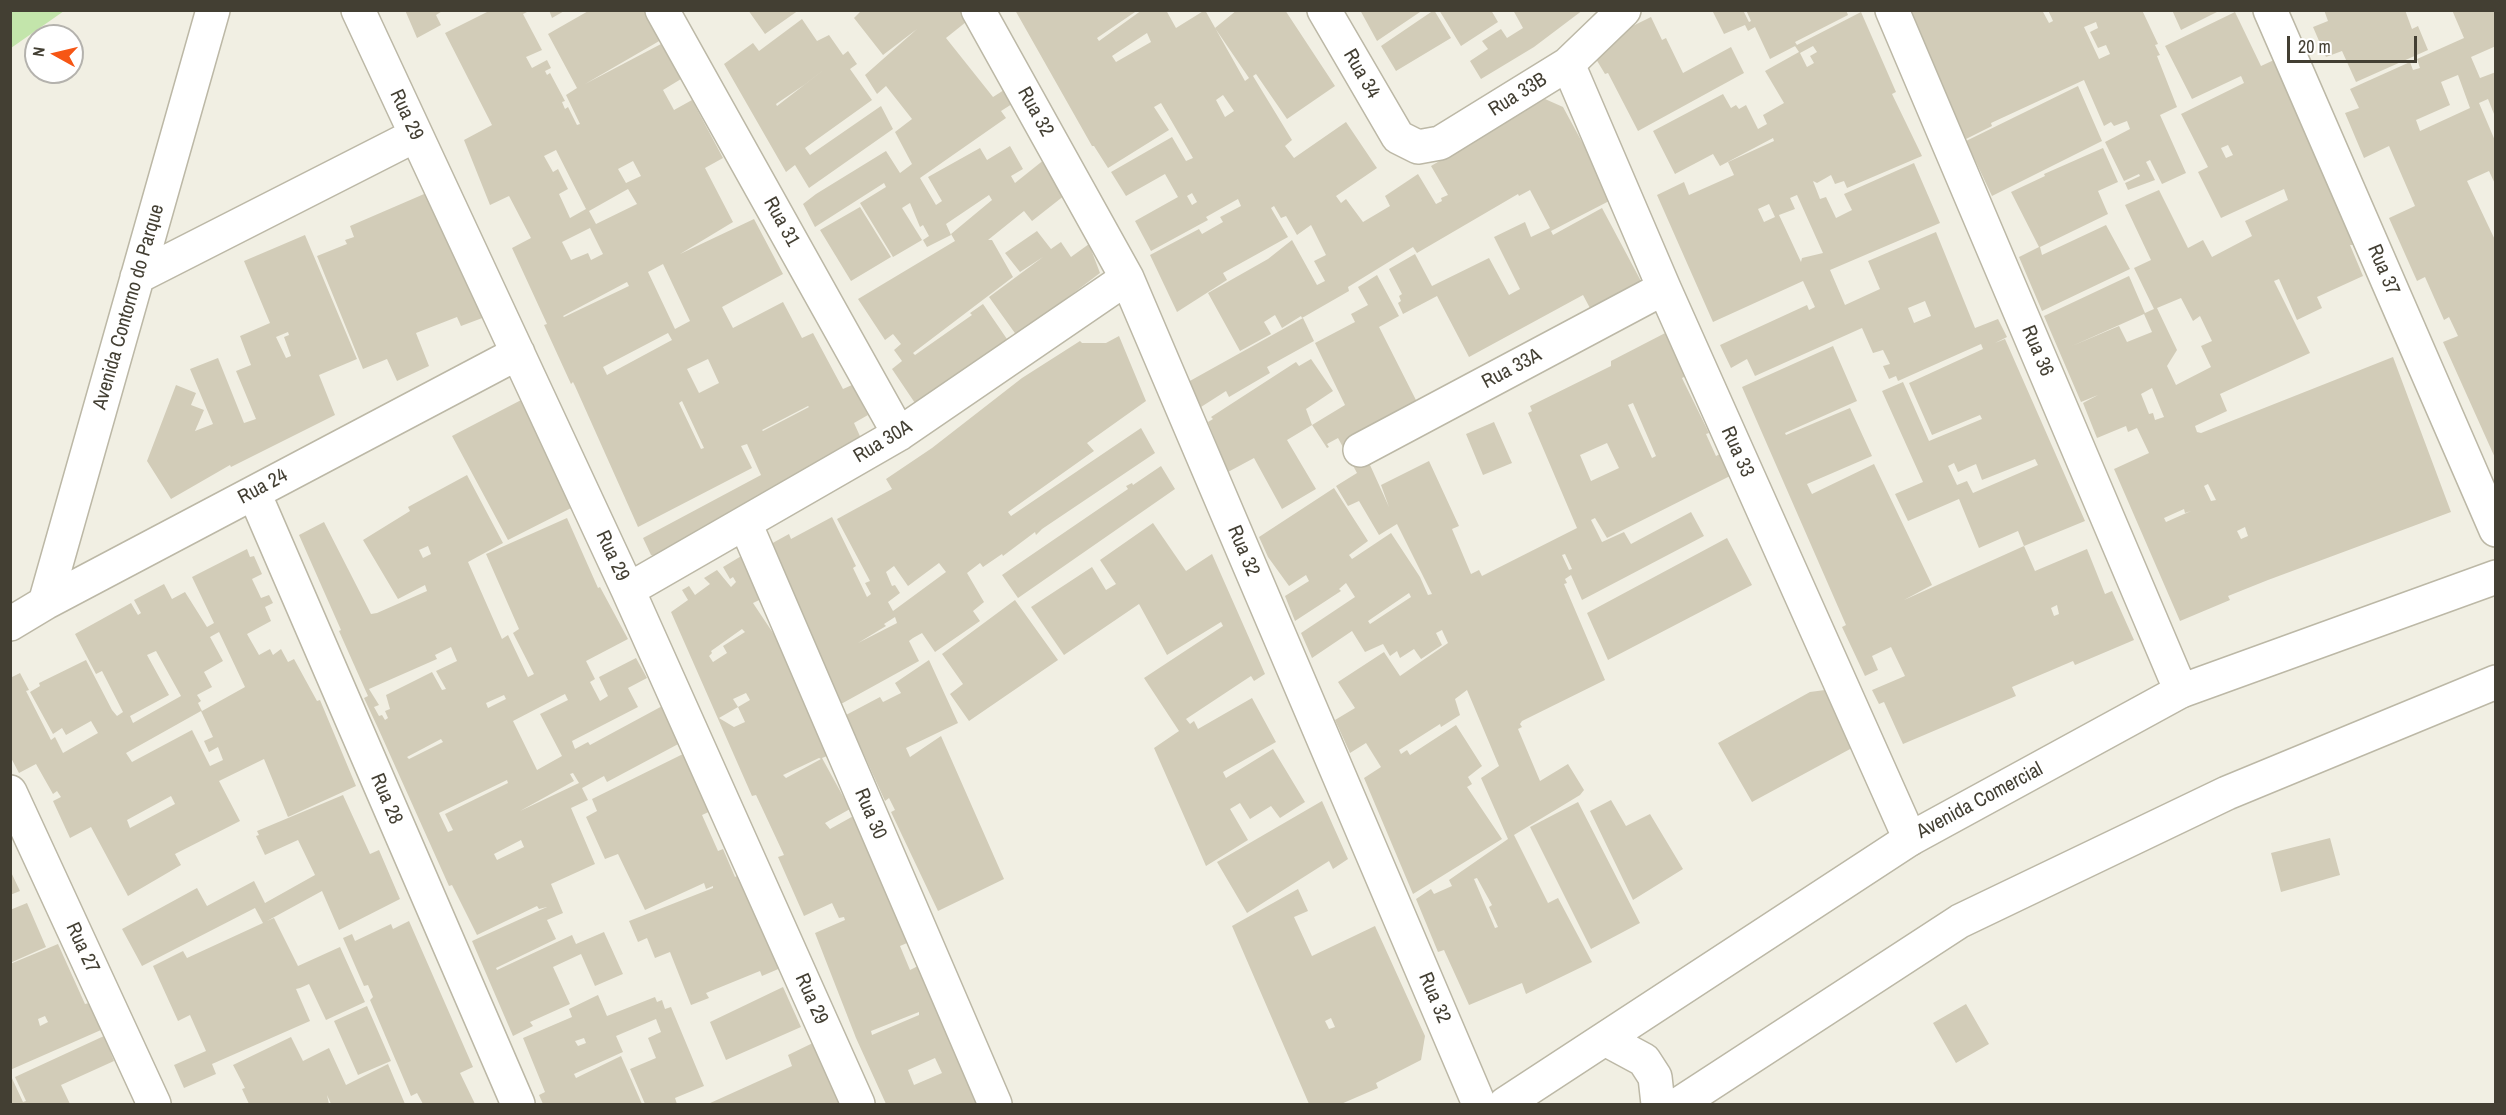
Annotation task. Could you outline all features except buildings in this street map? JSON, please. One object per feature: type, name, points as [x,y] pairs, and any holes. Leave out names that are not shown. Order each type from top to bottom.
[{"type":"street","name":"Avenida Contorno do Parque","points":[[45,603],[213,10]]},
{"type":"street","name":"Rua 29","points":[[358,10],[628,590],[858,1104]]},
{"type":"street","name":"Rua 31","points":[[662,10],[899,434]]},
{"type":"street","name":"Rua 32","points":[[978,10],[1127,278],[1479,1104]]},
{"type":"street","name":"Rua 34","points":[[1324,10],[1398,137]]},
{"type":"street","name":"Rua 33B","points":[[1398,137],[1418,147],[1440,143],[1568,64],[1624,10]]},
{"type":"street","name":"Rua 36","points":[[1892,10],[2181,691]]},
{"type":"street","name":"Rua 37","points":[[2270,10],[2496,530]]},
{"type":"street","name":"Rua 33","points":[[1568,64],[1664,288],[1910,839]]},
{"type":"street","points":[[138,277],[416,135]]},
{"type":"street","name":"Rua 30A","points":[[628,590],[899,434],[1127,278]]},
{"type":"street","name":"Rua 33A","points":[[1360,450],[1664,288]]},
{"type":"street","name":"Rua 24","points":[[10,624],[45,603],[518,353]]},
{"type":"street","name":"Rua 28","points":[[254,493],[519,1104]]},
{"type":"street","name":"Rua 30","points":[[745,523],[995,1104]]},
{"type":"street","name":"Avenida Comercial","points":[[1505,1104],[1910,839],[2181,691],[2496,577]]},
{"type":"street","points":[[1678,1104],[1960,921],[2227,793],[2496,682]]},
{"type":"street","name":"Rua 27","points":[[10,792],[154,1104]]},
{"type":"street","points":[[1605,1040],[1644,1060],[1655,1077],[1658,1104]]},
{"type":"green space","points":[[11,10],[64,10],[45,24],[24,24],[24,39],[11,48]]}]
